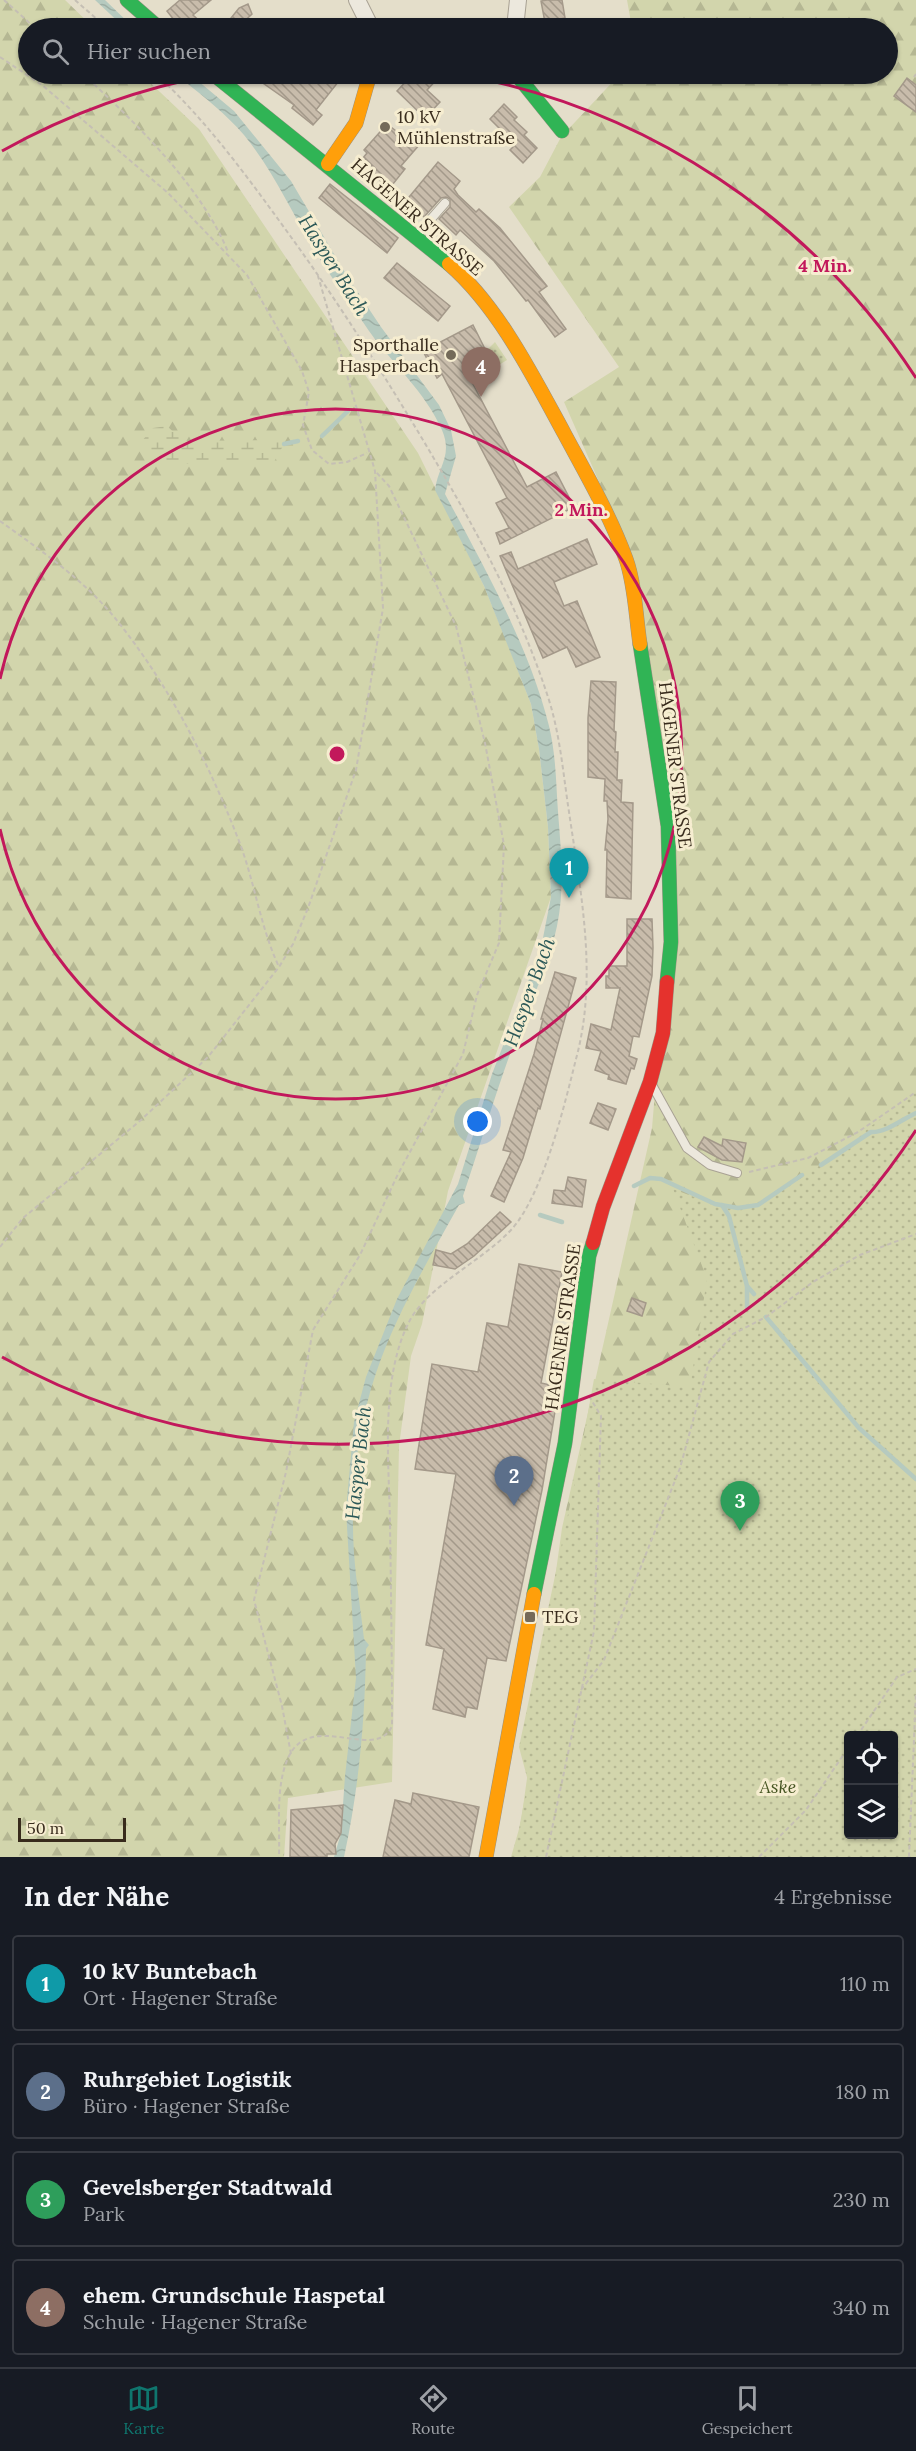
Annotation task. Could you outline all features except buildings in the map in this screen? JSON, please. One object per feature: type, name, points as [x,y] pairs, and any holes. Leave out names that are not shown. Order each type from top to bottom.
[{"type":"main road","points":[[127,0],[148,18]]},
{"type":"main road","name":"HAGENER STRASSE","points":[[226,84],[328,164],[456,270],[477,293],[506,334],[603,504],[627,562],[668,826],[671,942],[663,1033],[650,1082],[603,1207],[589,1256],[576,1373],[565,1443],[521,1661],[486,1857]]},
{"type":"main road","points":[[328,164],[357,123],[367,84]]},
{"type":"main road","points":[[524,84],[562,131]]},
{"type":"street","points":[[357,0],[366,18]]},
{"type":"street","points":[[516,18],[518,0]]},
{"type":"lane","points":[[416,236],[445,203]]},
{"type":"lane","points":[[650,1082],[687,1148],[710,1165],[737,1173]]},
{"type":"path","points":[[4,0],[24,18]]},
{"type":"path","points":[[75,0],[96,18]]},
{"type":"path","points":[[0,57],[18,69]]},
{"type":"path","points":[[40,84],[168,193],[248,275],[302,371],[309,392],[303,425],[312,450],[329,464],[346,462],[368,453]]},
{"type":"path","points":[[93,84],[177,170],[220,233],[228,253]]},
{"type":"path","points":[[166,84],[207,125],[317,273],[380,369],[490,556],[519,620],[555,720],[584,919],[587,975],[585,1014],[577,1056],[544,1169],[522,1217],[487,1254],[440,1287],[417,1309],[407,1325],[391,1380],[389,1436],[392,1726],[388,1735],[382,1739],[367,1740],[321,1735],[309,1738],[291,1754],[281,1782],[279,1857]]},
{"type":"path","points":[[0,1247],[23,1218],[141,1120],[208,1057],[279,967],[293,944],[308,908],[356,770],[383,608],[375,471],[317,273]]},
{"type":"path","points":[[291,1754],[282,1706],[254,1600],[286,1472],[313,1330],[360,1255],[398,1173],[463,1054],[477,995],[499,943],[504,845],[485,743],[456,626],[389,486],[375,471]]},
{"type":"path","points":[[0,521],[60,565],[114,617],[162,684],[201,752],[240,843],[266,940],[279,967]]},
{"type":"path","points":[[737,1173],[768,1169],[808,1158],[858,1132],[916,1092]]},
{"type":"path","points":[[581,1690],[604,1660],[680,1468],[709,1362],[733,1334],[766,1317],[813,1282],[860,1255],[916,1234]]},
{"type":"path","points":[[546,1857],[594,1631],[601,1416],[576,1373]]},
{"type":"path","points":[[860,1731],[897,1677],[916,1669]]},
{"type":"path","points":[[909,1857],[916,1692]]},
{"type":"path","points":[[759,1857],[806,1810],[844,1755]]},
{"type":"green space","points":[[0,0],[65,0],[84,18],[18,18],[18,84],[152,84],[199,129],[418,453],[484,586],[531,704],[548,827],[551,897],[448,1191],[422,1324],[411,1356],[399,1446],[392,1782],[288,1798],[284,1857],[0,1857]]},
{"type":"green space","name":"Aske","points":[[627,0],[916,0],[916,1857],[516,1857],[562,1528],[652,1128],[676,844],[633,559],[564,402],[619,367],[509,207],[540,177],[561,137],[611,84],[898,84],[898,18],[630,18]]},
{"type":"green space","points":[[495,342],[507,360],[486,373],[482,367],[475,371],[469,359],[486,351]]},
{"type":"green space","points":[[167,426],[183,441],[283,440],[284,444],[274,462],[170,464],[143,450],[141,442],[153,428]]},
{"type":"green space","name":"Aske","points":[[916,1092],[916,1857],[511,1857],[528,1781],[519,1747],[579,1462],[594,1379],[690,1387],[707,1279],[673,1189],[726,1209],[769,1199],[815,1169]]},
{"type":"water","points":[[95,0],[105,0],[124,18],[114,18]]},
{"type":"water","name":"Hasper Bach","points":[[188,84],[202,84],[234,111],[291,181],[347,276],[381,327],[439,405],[451,430],[456,456],[445,494],[504,607],[530,666],[549,726],[555,769],[562,883],[553,942],[498,1089],[463,1196],[465,1203],[459,1205],[403,1308],[376,1373],[364,1416],[356,1462],[353,1531],[364,1639],[369,1645],[366,1649],[363,1728],[357,1780],[344,1857],[334,1857],[341,1833],[356,1678],[346,1510],[354,1422],[366,1377],[397,1299],[458,1184],[492,1074],[541,948],[551,897],[548,827],[531,704],[484,586],[435,490],[446,447],[442,430],[427,403],[378,343],[328,272],[254,148],[215,106]]},
{"type":"waterway","points":[[322,436],[348,411]]},
{"type":"waterway","points":[[284,444],[298,441]]},
{"type":"waterway","points":[[821,1165],[871,1132],[888,1128],[916,1113]]},
{"type":"waterway","points":[[634,1186],[650,1178],[661,1179],[715,1204],[738,1208],[758,1205],[802,1175]]},
{"type":"waterway","points":[[722,1205],[729,1216],[747,1286],[754,1294]]},
{"type":"waterway","points":[[540,1215],[562,1222]]},
{"type":"waterway","points":[[747,1286],[747,1307]]},
{"type":"waterway","points":[[766,1317],[859,1428],[916,1479]]},
{"type":"traffic: fast","points":[[127,0],[148,18]]},
{"type":"traffic: fast","points":[[225,84],[449,264]]},
{"type":"traffic: fast","points":[[524,84],[562,131]]},
{"type":"traffic: fast","points":[[640,644],[668,826],[671,942],[667,982]]},
{"type":"traffic: fast","points":[[534,1594],[565,1443],[589,1256],[593,1243]]},
{"type":"traffic: slow","points":[[328,164],[356,123],[367,84]]},
{"type":"traffic: slow","points":[[449,264],[467,281],[499,321],[540,388],[597,495],[620,543],[629,569],[640,644]]},
{"type":"traffic: slow","points":[[486,1857],[534,1594]]},
{"type":"traffic: jam","points":[[593,1243],[603,1207],[650,1082],[663,1033],[667,982]]},
{"type":"place","name":"10 kV Mühlenstraße","points":[[385,127]]},
{"type":"place","name":"Sporthalle Hasperbach","points":[[451,355]]},
{"type":"place","name":"ehem. Grundschule Haspetal","points":[[481,397]]},
{"type":"place","name":"10 kV Buntebach","points":[[569,898]]},
{"type":"place","name":"Ruhrgebiet Logistik","points":[[514,1506]]},
{"type":"place","name":"Gevelsberger Stadtwald","points":[[740,1531]]},
{"type":"place","name":"TEG","points":[[530,1617]]}]
